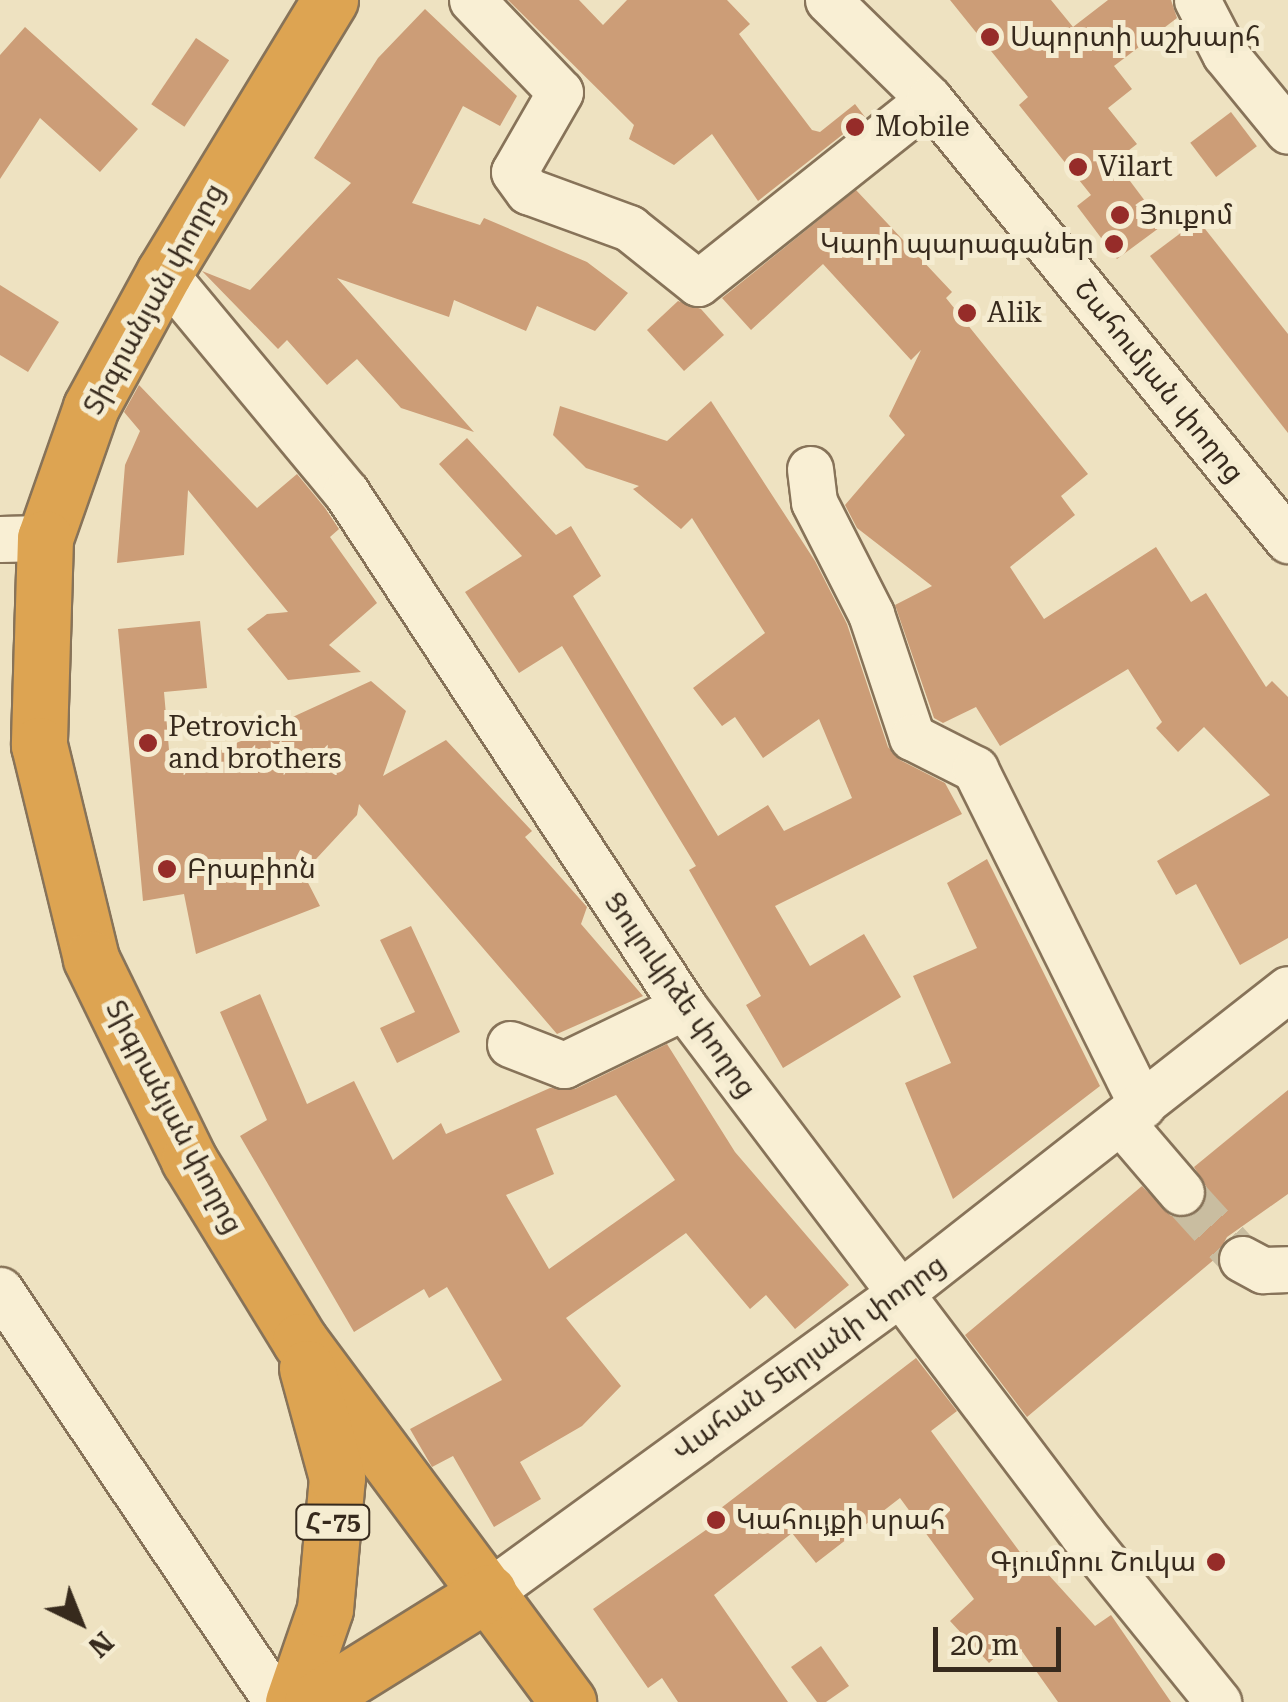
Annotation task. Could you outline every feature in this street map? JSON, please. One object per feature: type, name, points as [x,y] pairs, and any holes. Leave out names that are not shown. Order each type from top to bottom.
[{"type":"highway","name":"Տիգրանյան փողոց","points":[[330,0],[164,272],[22,539],[40,745],[91,959],[189,1160],[300,1341],[568,1702]]},
{"type":"highway","name":"Տիգրանյան փողոց","points":[[293,1702],[324,1609],[336,1478],[300,1341]]},
{"type":"highway","name":"Վահան Տերյանի փողոց","points":[[312,1702],[490,1592]]},
{"type":"street","points":[[472,0],[560,92],[514,172],[528,191],[629,228],[698,283],[929,99]]},
{"type":"street","name":"Շահումյան փողոց","points":[[828,0],[929,99],[1288,540]]},
{"type":"street","points":[[1197,0],[1225,54],[1288,131]]},
{"type":"street","name":"Ցուլուկիձե փողոց","points":[[164,272],[346,492],[684,1007],[899,1294],[1218,1702]]},
{"type":"street","points":[[810,469],[814,502],[871,614],[912,737],[976,768],[1131,1114],[1180,1192]]},
{"type":"street","name":"Վահան Տերյանի փողոց","points":[[490,1592],[899,1294],[1288,989]]},
{"type":"street","points":[[510,1044],[564,1065],[684,1007]]},
{"type":"street","points":[[1242,1259],[1263,1270],[1288,1270]]},
{"type":"street","points":[[0,1290],[13,1338],[277,1702]]},
{"type":"building","points":[[508,0],[579,0],[603,25],[627,0],[727,0],[750,24],[739,34],[812,130],[820,132],[855,104],[865,117],[758,201],[712,134],[674,165],[629,139],[634,125]]},
{"type":"building","points":[[950,0],[1051,0],[1073,27],[1108,0],[1171,0],[1177,18],[1114,66],[1132,89],[1108,108],[1137,144],[1115,161],[1163,225],[1117,259],[1077,206],[1091,195],[1019,105],[1028,97]]},
{"type":"building","points":[[425,9],[517,96],[500,126],[463,106],[412,203],[480,225],[484,218],[587,262],[628,293],[595,331],[537,306],[526,331],[454,300],[449,317],[337,278],[474,432],[401,408],[357,359],[327,385],[287,340],[278,349],[202,271],[250,290],[351,183],[314,158],[378,58]]},
{"type":"building","points":[[25,27],[138,129],[100,172],[40,118],[0,179],[0,55]]},
{"type":"building","points":[[196,38],[229,60],[184,127],[151,104]]},
{"type":"building","points":[[1231,112],[1257,146],[1216,177],[1190,143]]},
{"type":"building","points":[[856,190],[952,292],[946,298],[1088,474],[1061,496],[1075,515],[1010,567],[1044,619],[1156,547],[1191,602],[1206,593],[1266,687],[1272,681],[1288,697],[1288,938],[1240,965],[1196,884],[1176,895],[1157,861],[1270,795],[1204,727],[1178,752],[1156,728],[1162,722],[1128,669],[1000,746],[976,707],[943,723],[934,718],[895,605],[932,586],[857,528],[845,505],[905,435],[889,416],[921,350],[911,360],[823,264],[751,330],[722,298]]},
{"type":"building","points":[[1198,220],[1288,334],[1288,433],[1150,256]]},
{"type":"building","points":[[0,285],[59,322],[28,372],[0,355]]},
{"type":"building","points":[[678,301],[701,309],[724,335],[684,371],[647,330]]},
{"type":"building","points":[[139,385],[257,508],[297,474],[325,508],[339,529],[330,537],[377,603],[329,645],[361,672],[288,680],[247,629],[267,614],[288,612],[188,490],[184,555],[117,563],[125,465],[140,431],[124,412]]},
{"type":"building","points":[[711,401],[815,561],[847,624],[888,747],[900,760],[945,783],[962,814],[775,906],[810,966],[864,934],[901,997],[783,1068],[746,1005],[761,996],[689,870],[696,866],[562,646],[519,673],[465,592],[522,556],[439,464],[467,438],[556,535],[571,526],[601,576],[573,596],[718,836],[768,805],[784,831],[852,798],[819,719],[763,758],[735,717],[722,726],[693,688],[765,633],[692,518],[681,529],[633,489],[639,486],[586,468],[553,435],[560,406],[667,441]]},
{"type":"building","points":[[200,621],[207,688],[164,692],[171,773],[371,681],[406,711],[383,776],[446,740],[532,831],[525,837],[587,907],[581,924],[643,996],[557,1034],[359,804],[357,815],[303,873],[320,906],[196,954],[184,894],[143,901],[118,629]]},
{"type":"building","points":[[987,859],[1100,1086],[953,1199],[905,1083],[951,1063],[913,976],[977,948],[947,883]]},
{"type":"building","points":[[411,926],[460,1032],[397,1063],[380,1028],[415,1012],[380,940]]},
{"type":"building","points":[[260,994],[307,1104],[354,1081],[393,1160],[441,1123],[446,1134],[550,1088],[575,1089],[667,1044],[735,1152],[849,1285],[795,1329],[766,1295],[750,1309],[686,1233],[566,1318],[621,1386],[582,1426],[520,1462],[541,1499],[494,1527],[453,1456],[432,1467],[410,1429],[502,1380],[447,1287],[429,1298],[424,1289],[354,1332],[240,1136],[267,1120],[220,1012]],"holes":[[[616,1095],[675,1180],[549,1269],[506,1195],[554,1174],[536,1129]]]},
{"type":"building","points":[[1288,1090],[1288,1194],[1227,1237],[1216,1258],[1027,1417],[965,1335],[1142,1186],[1171,1216],[1197,1212],[1207,1188],[1194,1167]]},
{"type":"building","points":[[916,1358],[957,1411],[931,1431],[1022,1555],[1027,1551],[1095,1626],[1111,1615],[1171,1702],[1058,1702],[1014,1640],[989,1663],[950,1621],[974,1599],[900,1498],[816,1563],[792,1533],[714,1595],[788,1702],[678,1702],[662,1678],[648,1688],[593,1609],[713,1525],[708,1518]]},
{"type":"building","points":[[821,1646],[849,1686],[826,1702],[817,1702],[791,1667]]},
{"type":"tunnel","points":[[1181,1192],[1242,1259]]},
{"type":"place","name":"Սպորտի աշխարհ","points":[[990,37]]},
{"type":"place","name":"Mobile","points":[[855,127]]},
{"type":"place","name":"Vilart","points":[[1078,167]]},
{"type":"place","name":"Յուքոմ","points":[[1120,215]]},
{"type":"place","name":"Կարի պարագաներ","points":[[1114,244]]},
{"type":"place","name":"Alik","points":[[967,313]]},
{"type":"place","name":"Petrovich and brothers","points":[[148,743]]},
{"type":"place","name":"Բրաբիոն","points":[[167,869]]},
{"type":"place","name":"Կահույքի սրահ","points":[[716,1520]]},
{"type":"place","name":"Գյումրու Շուկա","points":[[1216,1562]]}]
